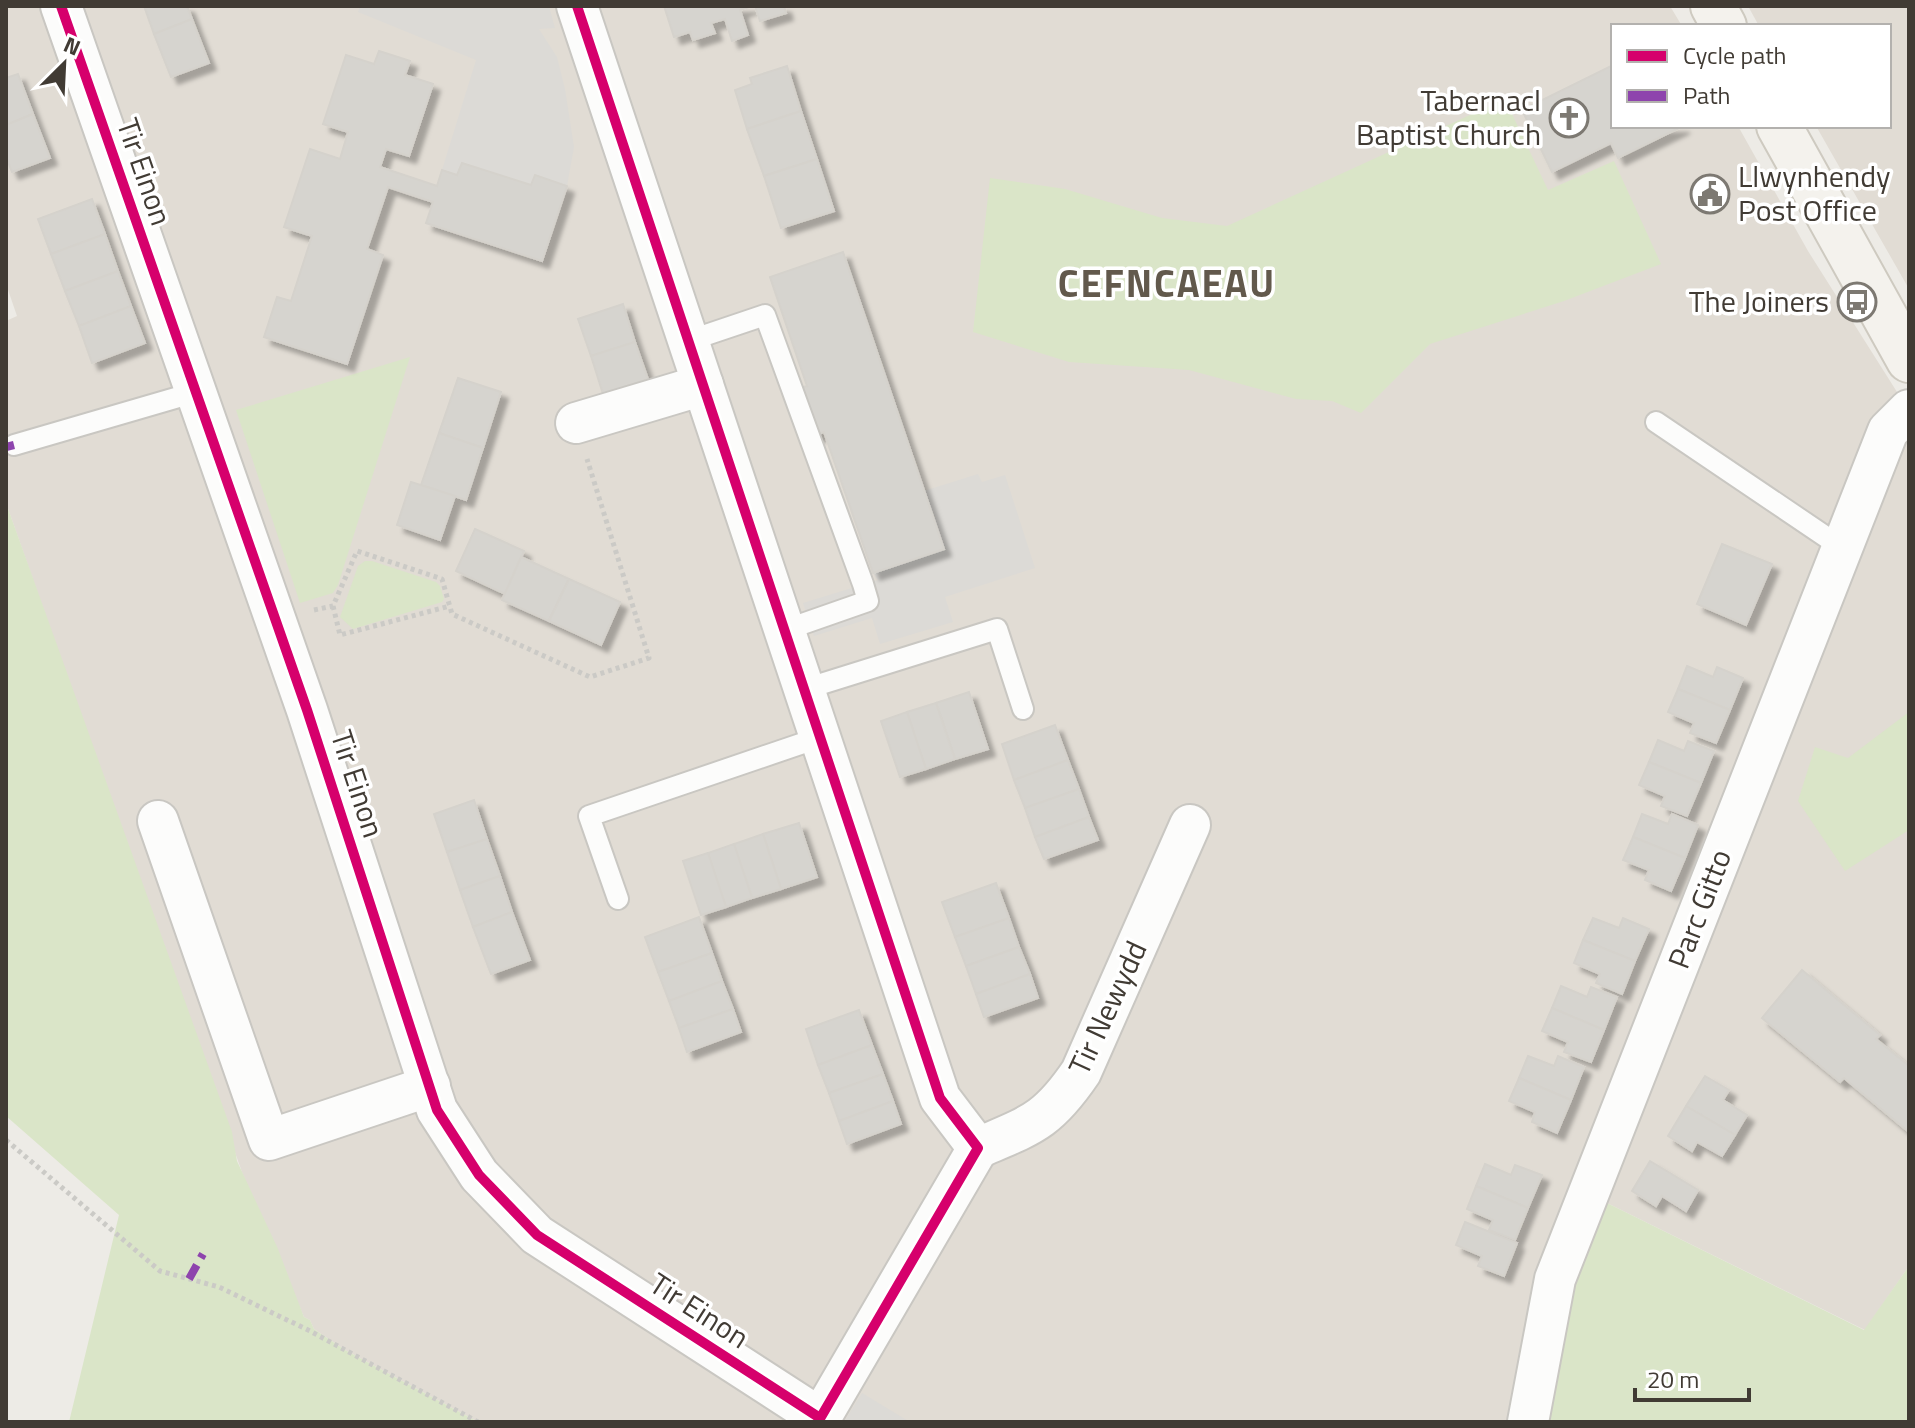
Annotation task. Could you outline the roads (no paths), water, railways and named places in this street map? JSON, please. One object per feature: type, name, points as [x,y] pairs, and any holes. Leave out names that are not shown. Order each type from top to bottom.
[{"type":"main road","points":[[1713,6],[1723,24]]},
{"type":"main road","points":[[1780,128],[1909,360]]},
{"type":"street","name":"Tir Einon","points":[[61,6],[307,710],[437,1110],[479,1175],[537,1235],[821,1421],[978,1148]]},
{"type":"street","points":[[577,6],[940,1098],[978,1148]]},
{"type":"street","points":[[576,423],[703,385]]},
{"type":"street","name":"Parc Gitto","points":[[1528,1422],[1555,1279],[1888,431],[1909,410]]},
{"type":"street","points":[[158,821],[269,1140],[430,1086]]},
{"type":"street","name":"Tir Newydd","points":[[978,1148],[1035,1124],[1061,1100],[1081,1072],[1190,825]]},
{"type":"lane","points":[[688,341],[765,315],[868,601],[785,630]]},
{"type":"lane","points":[[14,445],[196,392]]},
{"type":"lane","points":[[1656,422],[1841,547]]},
{"type":"lane","points":[[805,689],[997,629],[1023,709]]},
{"type":"lane","points":[[618,899],[589,816],[821,737]]},
{"type":"place","name":"Tabernacl Baptist Church","points":[[1569,118]]},
{"type":"place","name":"Llwynhendy Post Office","points":[[1710,194]]},
{"type":"place","name":"The Joiners","points":[[1857,302]]},
{"type":"district","name":"CEFNCAEAU","points":[[1167,284]]}]
